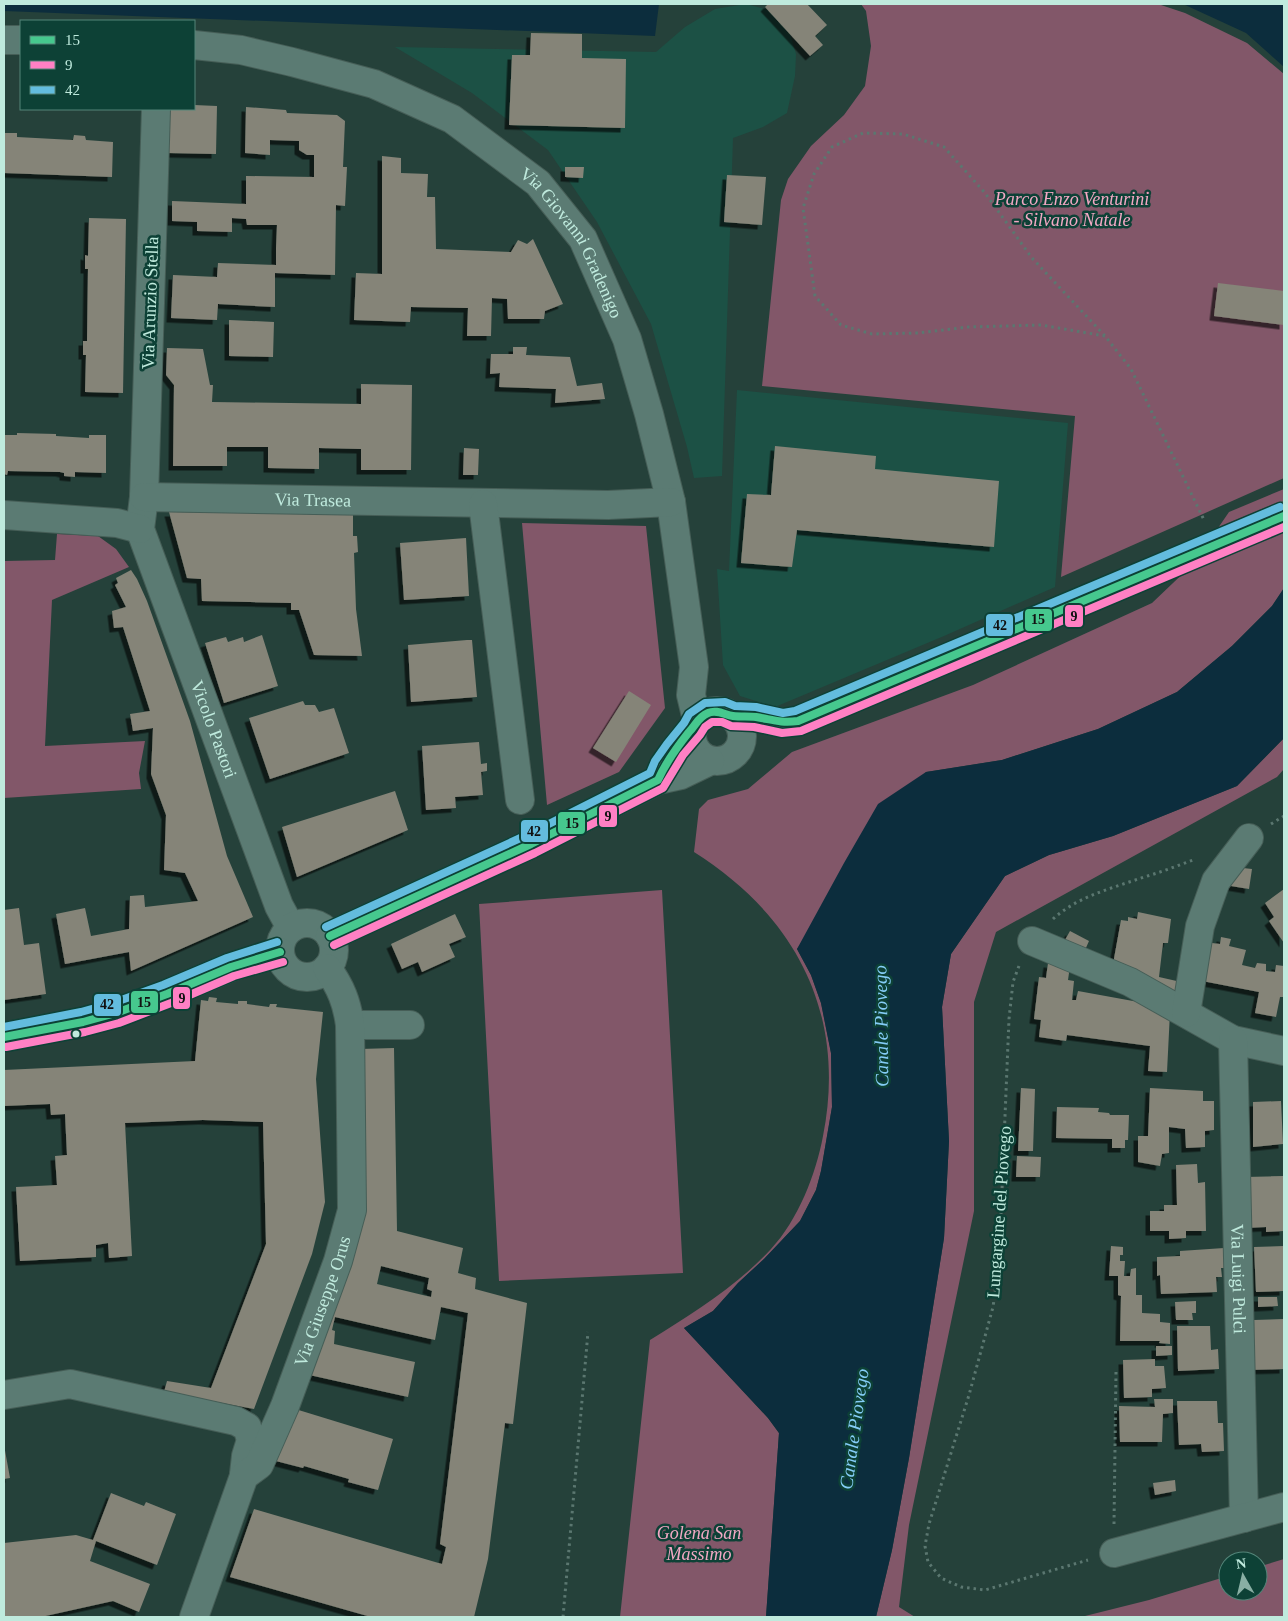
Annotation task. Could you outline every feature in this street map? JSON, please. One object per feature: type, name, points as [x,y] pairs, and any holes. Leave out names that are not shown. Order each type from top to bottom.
[{"type":"street","points":[[4,40],[20,40]]},
{"type":"street","name":"Via Giovanni Gradenigo","points":[[195,45],[241,50],[374,84],[452,119],[538,183],[583,239],[627,339],[649,414],[671,502],[694,667],[691,695],[694,725]]},
{"type":"street","name":"Via Arunzio Stella","points":[[144,497],[156,110]]},
{"type":"street","name":"Via Trasea","points":[[144,497],[608,506],[671,502]]},
{"type":"street","name":"Vicolo Pastori","points":[[144,497],[140,529],[279,906],[286,940]]},
{"type":"street","points":[[482,504],[520,800]]},
{"type":"street","points":[[4,515],[117,523],[140,529]]},
{"type":"street","points":[[658,780],[675,749],[694,725],[709,712],[755,717],[783,723],[798,721],[1277,519]]},
{"type":"street","points":[[694,667],[715,692],[728,714],[739,724],[743,736],[737,752]]},
{"type":"street","points":[[694,725],[691,739],[695,748],[701,756],[720,762],[764,740],[783,723]]},
{"type":"street","points":[[330,936],[531,844],[658,780],[681,775],[710,760]]},
{"type":"street","points":[[1186,1013],[1200,926],[1216,881],[1249,838]]},
{"type":"street","points":[[4,1037],[83,1022],[116,1013],[159,997],[231,967],[286,940],[299,924],[308,923],[324,929],[330,936],[334,953],[327,968],[313,976],[298,976],[285,967],[286,940]]},
{"type":"street","points":[[1032,941],[1130,982],[1233,1040],[1284,1051]]},
{"type":"street","name":"Via Giuseppe Orus","points":[[194,1617],[244,1476],[260,1465],[285,1406],[338,1261],[352,1210],[350,1025],[347,1005],[335,979],[327,968]]},
{"type":"street","points":[[350,1025],[410,1025]]},
{"type":"street","name":"Via Luigi Pulci","points":[[1233,1040],[1244,1518]]},
{"type":"street","points":[[4,1395],[70,1384],[236,1421],[246,1427],[251,1440],[246,1456],[244,1476]]},
{"type":"street","points":[[1114,1552],[1284,1507]]},
{"type":"path","points":[[1105,336],[1040,325],[968,327],[918,333],[872,334],[842,325],[815,296],[803,208],[814,174],[832,147],[863,133],[903,134],[944,147],[985,193],[1032,258],[1105,336],[1131,369],[1216,545]]},
{"type":"path","points":[[1249,838],[1284,816]]},
{"type":"path","name":"Lungargine del Piovego","points":[[1114,1552],[985,1590],[961,1587],[941,1578],[928,1562],[925,1546],[929,1524],[969,1395],[993,1307],[999,1263],[1009,1019],[1013,982],[1032,941],[1064,909],[1100,892],[1199,858]]},
{"type":"path","points":[[563,1617],[588,1332]]},
{"type":"path","points":[[1114,1552],[1116,1372]]},
{"type":"shaded area","points":[[746,4],[772,11],[790,34],[796,54],[795,76],[787,113],[763,127],[733,138],[722,476],[694,478],[687,447],[651,324],[597,222],[548,150],[472,93],[395,47],[656,52],[685,27],[715,9]]},
{"type":"shaded area","points":[[737,390],[1068,423],[1055,587],[775,707],[740,696],[723,665],[717,569],[729,571]]},
{"type":"green space","name":"Parco Enzo Venturini - Silvano Natale","points":[[861,4],[1158,4],[1185,13],[1247,43],[1284,74],[1284,478],[1061,577],[1075,416],[762,386],[781,200],[788,179],[811,146],[844,115],[865,86],[871,46],[866,11]]},
{"type":"green space","name":"Golena San Massimo","points":[[1284,489],[1284,588],[1272,606],[1232,646],[1177,692],[1098,729],[1002,760],[926,772],[797,949],[811,975],[821,1003],[831,1053],[832,1107],[816,1190],[800,1221],[764,1259],[738,1283],[713,1311],[684,1328],[768,1418],[779,1433],[766,1617],[620,1617],[650,1340],[729,1287],[758,1262],[781,1237],[797,1211],[816,1166],[823,1136],[829,1092],[827,1050],[820,1010],[806,973],[786,939],[761,907],[730,878],[694,852],[699,809],[708,800],[748,789],[792,752],[973,685],[1152,603],[1194,563],[1229,512]]},
{"type":"green space","points":[[522,523],[646,526],[665,708],[619,772],[547,805]]},
{"type":"green space","points":[[57,534],[98,536],[116,549],[129,567],[52,600],[45,746],[145,741],[139,773],[141,789],[4,798],[4,561],[55,560]]},
{"type":"green space","points":[[1284,738],[1284,769],[1277,777],[996,932],[974,1002],[974,1211],[909,1525],[899,1607],[915,1617],[876,1617],[892,1550],[909,1458],[944,1238],[949,1141],[942,1007],[951,954],[1005,876],[1049,855],[1113,836],[1237,786]]},
{"type":"green space","points":[[662,890],[683,1273],[499,1281],[479,904]]},
{"type":"green space","points":[[1284,1559],[1284,1617],[1081,1617],[1149,1600],[1218,1579],[1218,1601],[1268,1601],[1268,1564]]},
{"type":"water","points":[[4,4],[659,4],[655,36],[4,11]]},
{"type":"water","points":[[1183,4],[1284,4],[1284,67],[1246,33]]},
{"type":"water","name":"Canale Piovego","points":[[1284,588],[1284,738],[1237,786],[1113,836],[1049,855],[1005,876],[951,954],[942,1007],[949,1141],[944,1238],[909,1458],[892,1550],[876,1617],[766,1617],[779,1433],[768,1418],[684,1328],[713,1311],[738,1283],[764,1259],[800,1221],[816,1190],[832,1107],[831,1053],[821,1003],[811,975],[797,949],[878,804],[926,772],[1002,760],[1098,729],[1177,692],[1232,646],[1272,606]]},
{"type":"building","points":[[768,4],[807,4],[827,25],[815,36],[823,45],[810,56],[765,7]]},
{"type":"building","points":[[531,33],[582,34],[582,58],[626,59],[625,128],[509,125],[512,55],[530,55]]},
{"type":"building","points":[[195,105],[217,106],[216,154],[168,153],[169,110],[195,110]]},
{"type":"building","points":[[246,107],[286,110],[287,113],[337,115],[345,121],[343,167],[347,167],[345,206],[336,205],[335,275],[275,273],[275,307],[218,304],[217,320],[171,318],[173,275],[217,277],[218,263],[276,265],[277,225],[247,225],[246,219],[232,218],[232,232],[197,231],[197,222],[172,221],[172,201],[246,204],[246,176],[314,177],[314,155],[307,155],[299,150],[299,141],[270,140],[270,155],[245,153]]},
{"type":"building","points":[[5,133],[17,133],[17,137],[73,140],[74,135],[85,136],[86,140],[113,142],[112,177],[4,173]]},
{"type":"building","points":[[382,156],[401,158],[401,173],[428,174],[427,197],[435,197],[436,249],[511,252],[518,240],[527,244],[533,239],[563,304],[545,311],[544,319],[508,319],[507,299],[492,298],[491,336],[467,336],[468,308],[411,307],[410,322],[354,320],[356,273],[382,274]]},
{"type":"building","points":[[565,167],[584,167],[583,178],[565,177]]},
{"type":"building","points":[[727,175],[766,177],[762,225],[724,222]]},
{"type":"building","points":[[89,218],[126,219],[123,393],[85,392],[86,355],[83,355],[83,341],[87,341],[88,269],[85,269],[85,255],[88,256]]},
{"type":"building","points":[[1218,283],[1284,291],[1284,325],[1214,316]]},
{"type":"building","points":[[229,320],[274,322],[273,357],[229,356]]},
{"type":"building","points":[[513,347],[527,347],[526,355],[570,357],[577,386],[602,383],[605,399],[555,403],[556,389],[499,387],[500,373],[490,374],[491,354],[513,354]]},
{"type":"building","points":[[167,348],[203,349],[210,385],[213,385],[212,402],[361,404],[361,384],[412,385],[411,470],[361,470],[361,449],[319,448],[319,469],[268,468],[268,447],[227,447],[227,466],[173,466],[174,385],[166,375]]},
{"type":"building","points":[[17,433],[56,434],[56,436],[89,438],[89,435],[106,435],[106,473],[75,472],[75,477],[64,476],[64,473],[60,472],[8,471],[7,475],[4,474],[4,435],[17,435]]},
{"type":"building","points":[[775,446],[876,456],[875,469],[999,481],[994,547],[797,530],[792,567],[741,563],[747,494],[771,495]]},
{"type":"building","points":[[464,448],[479,449],[478,475],[463,475]]},
{"type":"building","points":[[169,512],[353,514],[353,536],[357,536],[358,552],[354,553],[356,609],[362,656],[314,655],[299,610],[291,610],[291,603],[202,601],[201,579],[187,578]]},
{"type":"building","points":[[466,538],[469,596],[404,600],[400,543]]},
{"type":"building","points":[[131,570],[147,601],[190,721],[227,856],[253,917],[131,971],[129,952],[65,964],[56,914],[85,908],[91,936],[129,929],[130,896],[144,895],[145,907],[198,901],[185,873],[164,870],[166,815],[151,774],[153,728],[133,731],[130,714],[150,711],[123,627],[114,628],[112,611],[126,607],[115,585],[118,583],[116,578]]},
{"type":"building","points":[[262,635],[278,686],[224,703],[205,643],[226,637],[228,642],[243,637],[244,642]]},
{"type":"building","points":[[472,640],[477,697],[411,702],[408,645]]},
{"type":"building","points":[[629,691],[651,705],[616,762],[593,748]]},
{"type":"building","points":[[303,701],[305,705],[315,705],[319,712],[334,708],[349,753],[270,779],[249,718]]},
{"type":"building","points":[[479,742],[481,764],[487,763],[487,771],[481,772],[483,795],[455,797],[456,808],[426,810],[422,746]]},
{"type":"building","points":[[395,791],[408,830],[297,877],[282,827]]},
{"type":"building","points":[[1234,867],[1252,869],[1249,889],[1231,886]]},
{"type":"building","points":[[1284,889],[1284,943],[1269,921],[1274,917],[1265,903]]},
{"type":"building","points":[[19,908],[24,945],[39,943],[46,994],[4,1000],[4,910]]},
{"type":"building","points":[[1138,912],[1171,919],[1168,943],[1163,943],[1159,977],[1181,982],[1178,997],[1113,964],[1121,920],[1128,921],[1128,917],[1137,919]]},
{"type":"building","points":[[455,914],[466,937],[449,944],[455,957],[422,972],[418,962],[402,969],[391,944]]},
{"type":"building","points":[[1070,931],[1089,941],[1085,950],[1065,940]]},
{"type":"building","points":[[1221,937],[1231,939],[1229,946],[1246,950],[1242,965],[1255,968],[1257,963],[1266,964],[1266,971],[1275,972],[1276,965],[1284,966],[1284,997],[1280,997],[1276,1017],[1255,1013],[1259,992],[1197,980],[1204,942],[1220,944]]},
{"type":"building","points":[[1048,963],[1070,966],[1068,980],[1074,981],[1072,1000],[1076,1000],[1078,991],[1155,1005],[1170,1012],[1167,1072],[1148,1071],[1150,1046],[1067,1035],[1066,1041],[1039,1037],[1041,1020],[1034,1019],[1039,977],[1046,978]]},
{"type":"building","points":[[209,997],[217,998],[216,1002],[238,1004],[238,1001],[247,1001],[247,1004],[269,1007],[270,1004],[277,1004],[276,1007],[323,1012],[316,1079],[325,1202],[312,1254],[254,1409],[164,1392],[167,1381],[211,1388],[266,1244],[263,1122],[203,1120],[125,1123],[132,1256],[109,1258],[108,1243],[96,1245],[96,1257],[20,1261],[16,1187],[57,1185],[55,1156],[67,1155],[65,1114],[51,1115],[50,1104],[4,1106],[4,1070],[195,1061],[201,1000],[208,1001]]},
{"type":"building","points":[[394,1048],[397,1231],[463,1248],[458,1273],[476,1278],[475,1289],[527,1303],[513,1424],[505,1423],[488,1559],[474,1617],[371,1617],[230,1577],[254,1509],[442,1564],[446,1547],[440,1544],[468,1313],[441,1307],[435,1340],[335,1317],[332,1330],[335,1331],[334,1344],[415,1362],[408,1397],[305,1374],[361,1226],[360,1049]],"holes":[[[381,1266],[429,1278],[427,1289],[432,1291],[431,1297],[377,1284]]]},
{"type":"building","points":[[1021,1088],[1035,1089],[1033,1151],[1018,1151]]},
{"type":"building","points":[[1150,1088],[1203,1091],[1203,1101],[1214,1101],[1214,1130],[1205,1131],[1205,1147],[1186,1148],[1185,1129],[1169,1127],[1169,1153],[1162,1154],[1160,1166],[1138,1162],[1138,1136],[1148,1136]]},
{"type":"building","points":[[1281,1101],[1283,1144],[1253,1147],[1253,1102]]},
{"type":"building","points":[[1057,1107],[1099,1108],[1098,1112],[1109,1113],[1110,1115],[1129,1115],[1128,1140],[1125,1140],[1125,1148],[1112,1148],[1112,1139],[1056,1138]]},
{"type":"building","points":[[1017,1156],[1041,1157],[1040,1177],[1016,1177]]},
{"type":"building","points":[[1197,1164],[1198,1183],[1205,1182],[1206,1231],[1186,1231],[1186,1238],[1169,1239],[1169,1231],[1150,1231],[1150,1211],[1164,1211],[1164,1205],[1177,1205],[1176,1165]]},
{"type":"building","points":[[1284,1176],[1284,1231],[1266,1232],[1266,1227],[1246,1228],[1245,1177]]},
{"type":"building","points":[[1111,1246],[1123,1247],[1123,1255],[1120,1255],[1120,1261],[1125,1261],[1124,1276],[1130,1276],[1131,1269],[1136,1268],[1136,1295],[1142,1295],[1142,1313],[1160,1314],[1160,1322],[1170,1323],[1170,1344],[1159,1343],[1160,1341],[1120,1341],[1121,1296],[1118,1295],[1118,1276],[1109,1276]]},
{"type":"building","points":[[1284,1246],[1284,1291],[1256,1292],[1254,1247]]},
{"type":"building","points":[[1224,1248],[1224,1268],[1221,1268],[1222,1277],[1216,1277],[1217,1292],[1161,1294],[1160,1275],[1157,1276],[1157,1257],[1180,1256],[1180,1251]]},
{"type":"building","points":[[1258,1297],[1277,1297],[1278,1306],[1258,1307]]},
{"type":"building","points":[[1196,1301],[1196,1313],[1192,1313],[1193,1320],[1176,1320],[1175,1302]]},
{"type":"building","points":[[1284,1319],[1284,1369],[1247,1370],[1247,1347],[1254,1347],[1254,1320]]},
{"type":"building","points":[[1177,1326],[1210,1326],[1211,1350],[1218,1349],[1219,1369],[1178,1371]]},
{"type":"building","points":[[1156,1346],[1172,1346],[1172,1355],[1156,1356]]},
{"type":"building","points":[[1155,1359],[1155,1366],[1164,1366],[1166,1388],[1152,1389],[1152,1397],[1124,1398],[1123,1360]]},
{"type":"building","points":[[1154,1399],[1173,1399],[1173,1413],[1163,1414],[1162,1442],[1120,1442],[1119,1406],[1155,1407]]},
{"type":"building","points":[[1177,1401],[1217,1401],[1218,1423],[1223,1423],[1224,1451],[1202,1452],[1201,1444],[1179,1445]]},
{"type":"building","points":[[292,1408],[393,1439],[378,1490],[348,1482],[349,1479],[304,1466],[303,1468],[272,1460]]},
{"type":"building","points":[[4,1445],[10,1478],[4,1479]]},
{"type":"building","points":[[1175,1480],[1176,1491],[1155,1495],[1153,1483]]},
{"type":"building","points":[[111,1493],[144,1506],[146,1502],[176,1514],[157,1565],[96,1541],[90,1561],[150,1584],[139,1612],[113,1601],[41,1617],[4,1617],[4,1543],[76,1535],[93,1540]]},
{"type":"transit line","name":"42","points":[[326,927],[527,835],[650,773],[655,761],[689,714],[705,703],[725,702],[735,706],[756,707],[783,713],[795,711],[1280,507]]},
{"type":"transit line","name":"15","points":[[330,936],[531,844],[658,780],[680,743],[699,719],[708,713],[715,712],[733,716],[798,721],[1284,516]]},
{"type":"transit line","name":"9","points":[[334,945],[535,853],[663,788],[683,755],[705,727],[712,722],[722,722],[731,726],[754,727],[782,733],[801,731],[1284,527]]},
{"type":"transit line","name":"42","points":[[4,1027],[81,1012],[113,1003],[163,985],[227,958],[277,942]]},
{"type":"transit line","name":"15","points":[[4,1037],[83,1022],[116,1013],[231,967],[280,952]]},
{"type":"transit line","name":"9","points":[[6,1047],[85,1032],[119,1023],[234,976],[283,962]]}]
